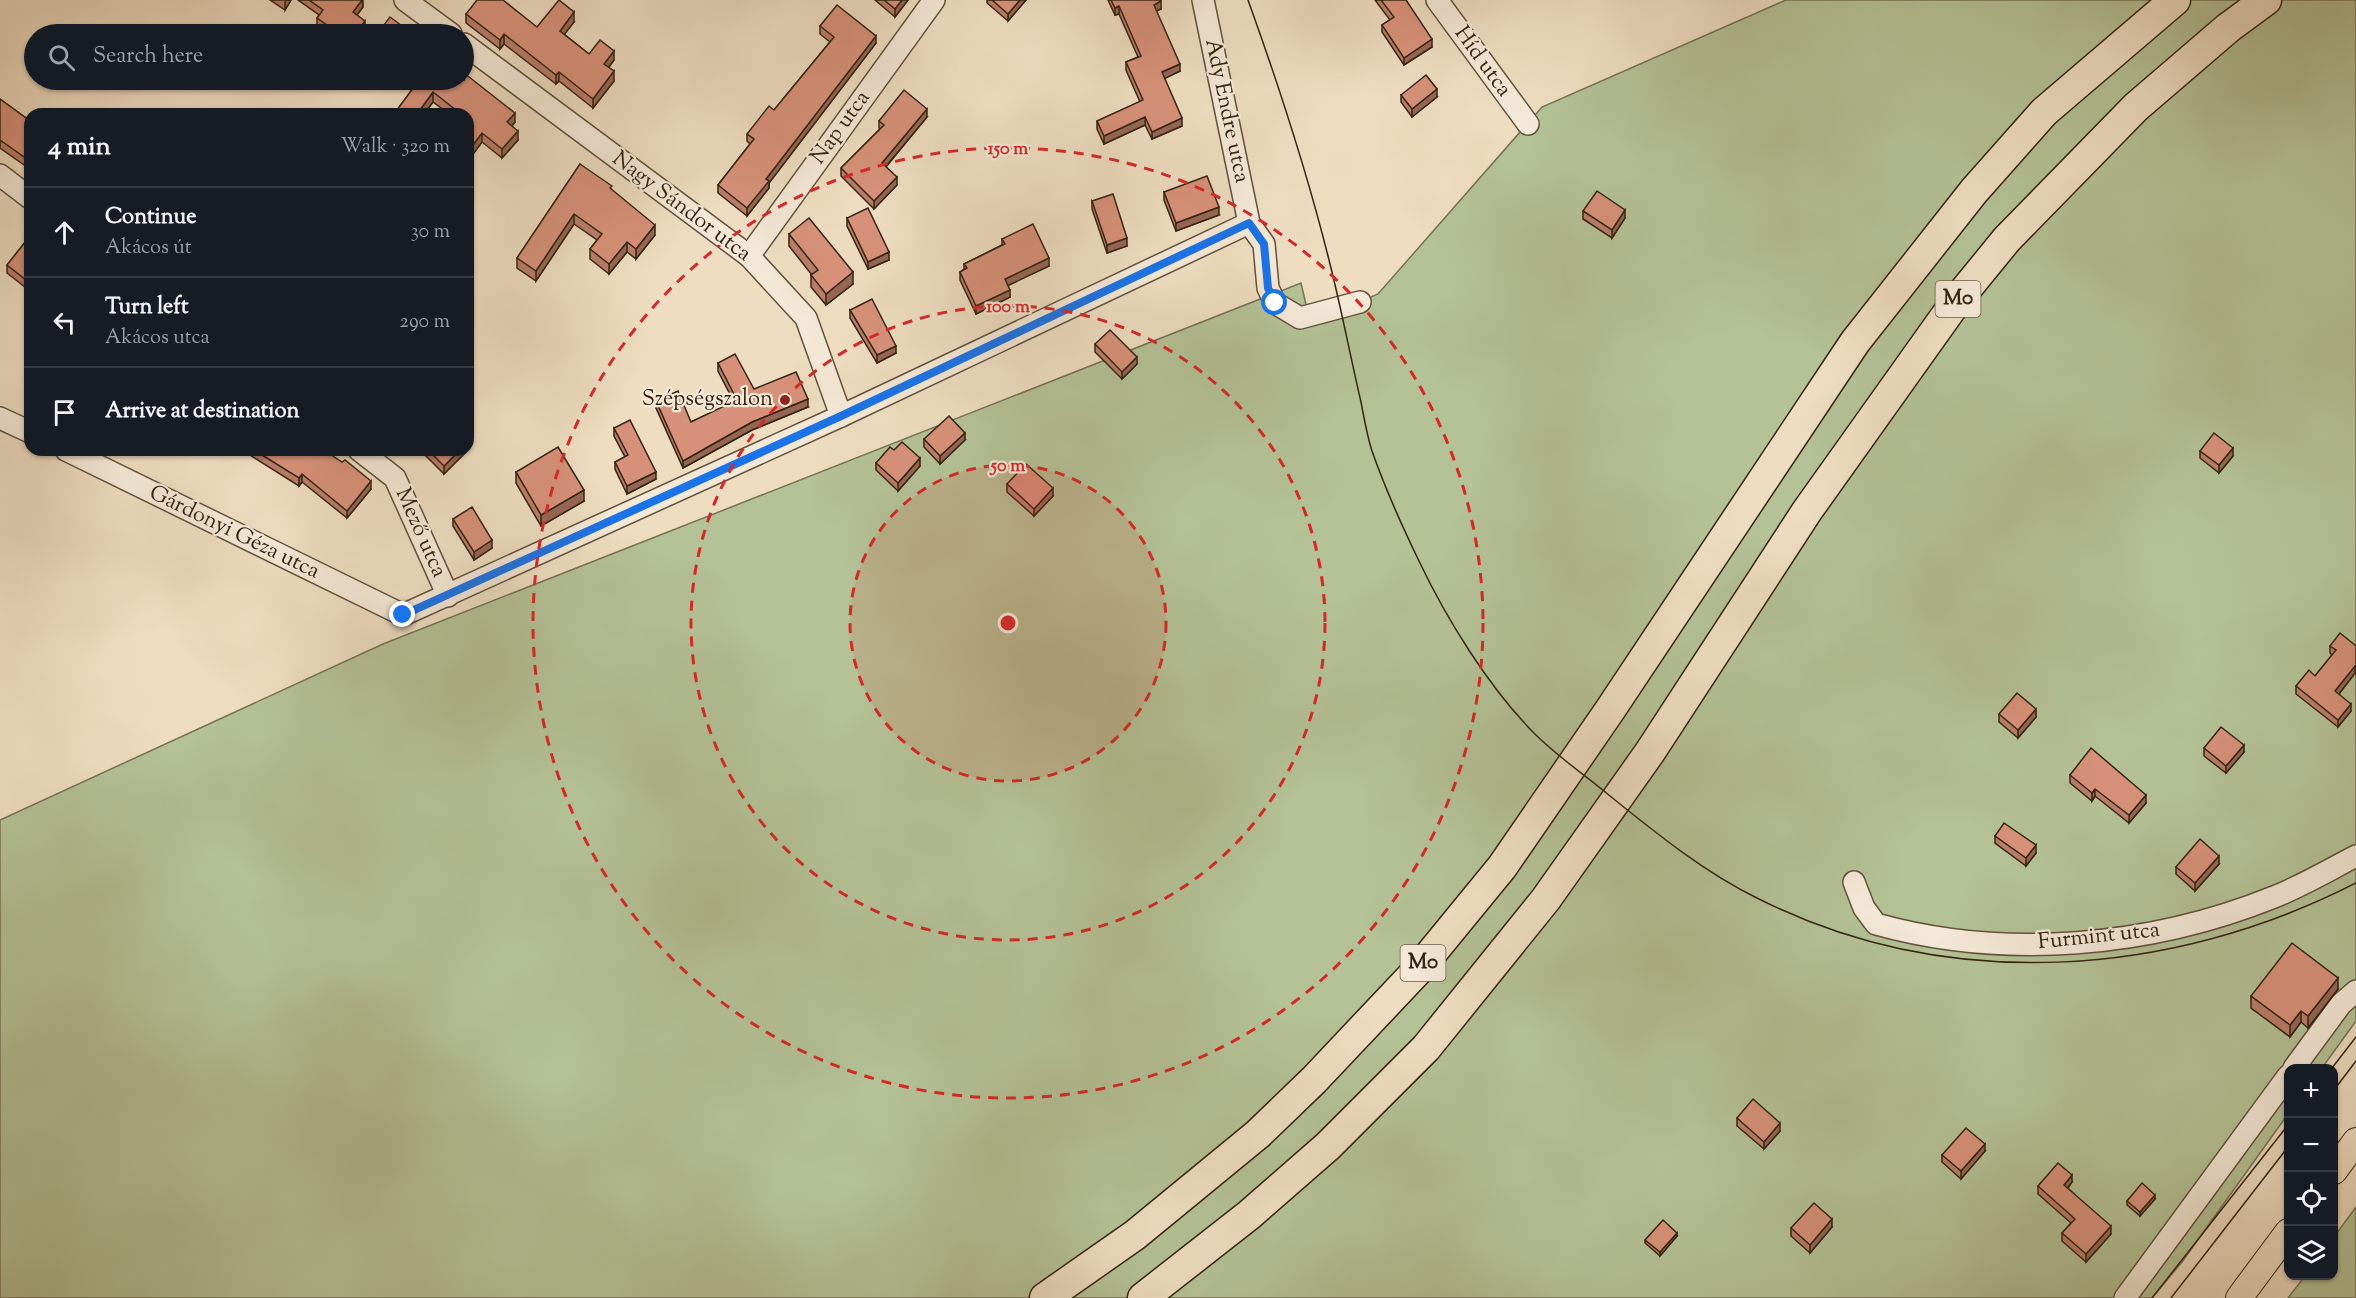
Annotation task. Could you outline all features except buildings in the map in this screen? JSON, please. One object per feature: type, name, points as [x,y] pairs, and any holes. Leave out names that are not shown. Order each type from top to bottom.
[{"type":"highway","name":"M0","points":[[1045,1298],[1135,1235],[1258,1134],[1314,1080],[1416,972],[1502,867],[1610,710],[1855,342],[1974,191],[2044,112],[2175,0]]},
{"type":"highway","name":"M0","points":[[1143,1298],[1249,1215],[1328,1146],[1426,1048],[1546,899],[1650,752],[1807,511],[1965,290],[2007,238],[2136,107],[2228,28],[2266,0]]},
{"type":"main road","points":[[2338,1166],[2356,1141]]},
{"type":"main road","points":[[2239,1298],[2284,1239]]},
{"type":"street","points":[[405,0],[437,24]]},
{"type":"street","name":"Nap utca","points":[[748,256],[934,0]]},
{"type":"street","name":"Ady Endre utca","points":[[1203,0],[1249,223],[1264,244],[1268,288],[1275,303],[1300,318],[1318,316],[1360,302]]},
{"type":"street","name":"Híd utca","points":[[1437,0],[1527,124]]},
{"type":"street","name":"Nagy Sándor utca","points":[[474,51],[748,256],[806,318],[841,416]]},
{"type":"street","points":[[0,176],[24,194]]},
{"type":"street","points":[[448,596],[841,416],[1249,223]]},
{"type":"street","points":[[0,418],[24,429]]},
{"type":"street","name":"Gárdonyi Géza utca","points":[[78,456],[403,615],[448,596]]},
{"type":"street","name":"Mező utca","points":[[367,456],[395,478],[448,596]]},
{"type":"street","name":"Furmint utca","points":[[1854,882],[1864,908],[1876,924],[1966,941],[2033,945],[2116,939],[2185,927],[2275,897],[2356,856]]},
{"type":"street","points":[[2297,1064],[2341,1004],[2356,991]]},
{"type":"street","points":[[2125,1298],[2284,1083]]},
{"type":"green space","points":[[1786,0],[2356,0],[2356,1021],[2325,1064],[2284,1064],[2284,1120],[2182,1262],[2152,1298],[0,1298],[0,820],[383,644],[1301,283],[1307,309],[1360,302],[1378,294],[1542,107]]},
{"type":"green space","points":[[2356,1207],[2356,1298],[2288,1298],[2302,1280],[2338,1280],[2338,1232]]},
{"type":"tram line","points":[[1248,0],[1302,162],[1333,278],[1372,451],[1388,493],[1430,583],[1469,650],[1516,713],[1541,740],[1570,765],[1681,851],[1737,888],[1830,929],[1905,950],[1981,960],[2058,962],[2135,955],[2211,939],[2285,915],[2356,883]]},
{"type":"tram line","points":[[2335,1064],[2356,1037]]},
{"type":"tram line","points":[[2338,1085],[2356,1061]]},
{"type":"tram line","points":[[2152,1298],[2284,1130]]},
{"type":"tram line","points":[[2171,1298],[2284,1152]]},
{"type":"place","name":"Szépségszalon","points":[[785,400]]},
{"type":"route","points":[[403,615],[841,416],[1249,223],[1264,244],[1268,288],[1275,303]]}]
